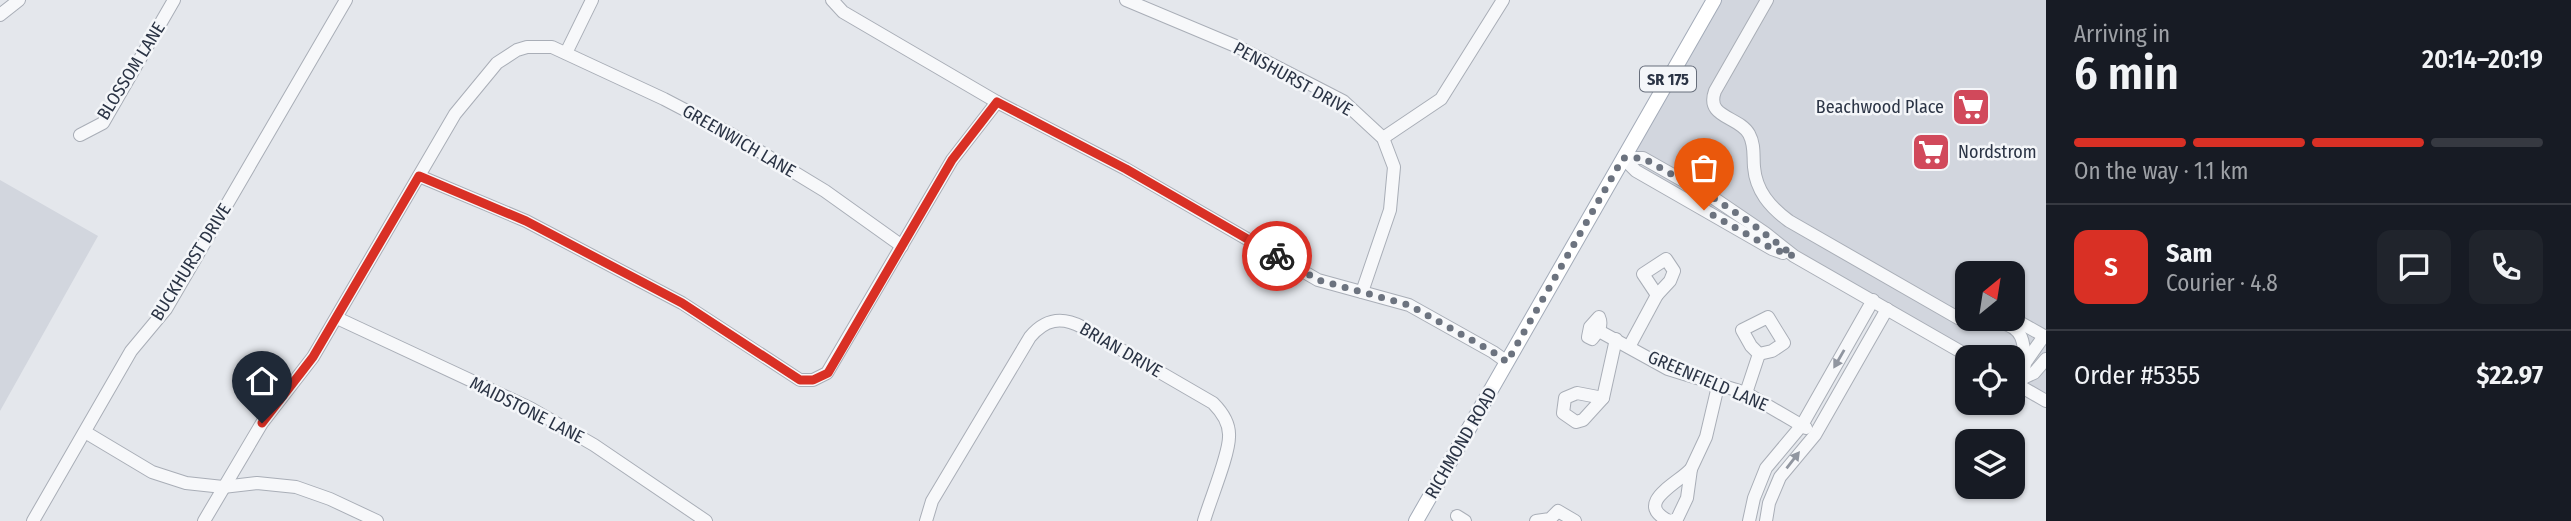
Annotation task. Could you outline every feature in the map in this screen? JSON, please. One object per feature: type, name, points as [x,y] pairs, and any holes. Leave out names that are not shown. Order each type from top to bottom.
[{"type":"main road","name":"RICHMOND ROAD","points":[[1416,521],[1714,0]]},
{"type":"street","points":[[0,15],[19,0]]},
{"type":"street","name":"BLOSSOM LANE","points":[[80,135],[103,123],[174,0]]},
{"type":"street","name":"BUCKHURST DRIVE","points":[[33,521],[131,351],[166,309],[346,0]]},
{"type":"street","points":[[566,53],[592,0]]},
{"type":"street","points":[[832,0],[843,12],[997,102],[1126,169],[1318,280],[1409,305],[1507,362]]},
{"type":"street","name":"PENSHURST DRIVE","points":[[1126,0],[1238,47],[1343,102],[1383,138]]},
{"type":"street","points":[[1362,292],[1390,210],[1394,167],[1383,138],[1441,99],[1503,0]]},
{"type":"street","points":[[1767,0],[1713,99],[1716,111],[1745,128],[1749,135],[1753,147],[1755,177],[1766,199],[1789,220],[1955,316]]},
{"type":"street","name":"GREENWICH LANE","points":[[204,521],[262,423],[313,357],[465,99],[506,55],[527,47],[539,46],[552,47],[566,53],[731,134],[825,191],[902,246]]},
{"type":"street","points":[[419,176],[526,221],[682,303],[800,380],[813,380],[828,373],[952,160],[997,102]]},
{"type":"street","points":[[1623,158],[1643,158],[1721,203],[1794,256],[1955,348]]},
{"type":"street","points":[[1629,347],[1657,295]]},
{"type":"street","points":[[1749,521],[1754,498],[1766,468],[1802,425],[1873,300]]},
{"type":"street","points":[[1766,521],[1769,503],[1780,477],[1796,454],[1815,435],[1887,309]]},
{"type":"street","name":"MAIDSTONE LANE","points":[[337,318],[530,408],[594,444],[706,521]]},
{"type":"street","name":"BRIAN DRIVE","points":[[926,521],[932,501],[1030,337],[1045,323],[1063,320],[1082,327],[1213,403],[1220,410],[1226,419],[1230,439],[1204,521]]},
{"type":"street","points":[[2025,327],[2045,341],[2028,370]]},
{"type":"street","name":"GREENFIELD LANE","points":[[1599,331],[1668,369],[1746,393],[1815,435]]},
{"type":"street","points":[[2018,331],[2024,340],[2028,370],[2046,401]]},
{"type":"street","points":[[1603,398],[1616,339]]},
{"type":"street","points":[[1746,393],[1759,355]]},
{"type":"street","points":[[1691,469],[1706,437],[1718,386]]},
{"type":"street","points":[[85,432],[152,472],[187,483],[223,487],[257,483],[296,487],[377,521]]},
{"type":"street","points":[[1536,521],[1551,520],[1558,511],[1575,521]]},
{"type":"shaded area","points":[[1714,0],[2046,0],[2046,401],[2025,389],[2025,345],[1955,345],[1955,348],[1623,158]]},
{"type":"shaded area","points":[[0,180],[98,236],[0,411]]},
{"type":"way so far","points":[[1277,256],[1318,280],[1409,305],[1507,362],[1623,158],[1643,158],[1712,197],[1794,256],[1773,249],[1704,210]]},
{"type":"place","name":"Beachwood Place","points":[[1971,107]]},
{"type":"place","name":"Nordstrom","points":[[1931,152]]},
{"type":"route","points":[[262,423],[313,357],[419,176],[526,221],[682,303],[800,380],[813,380],[828,373],[952,160],[997,102],[1126,169],[1277,256]]}]
